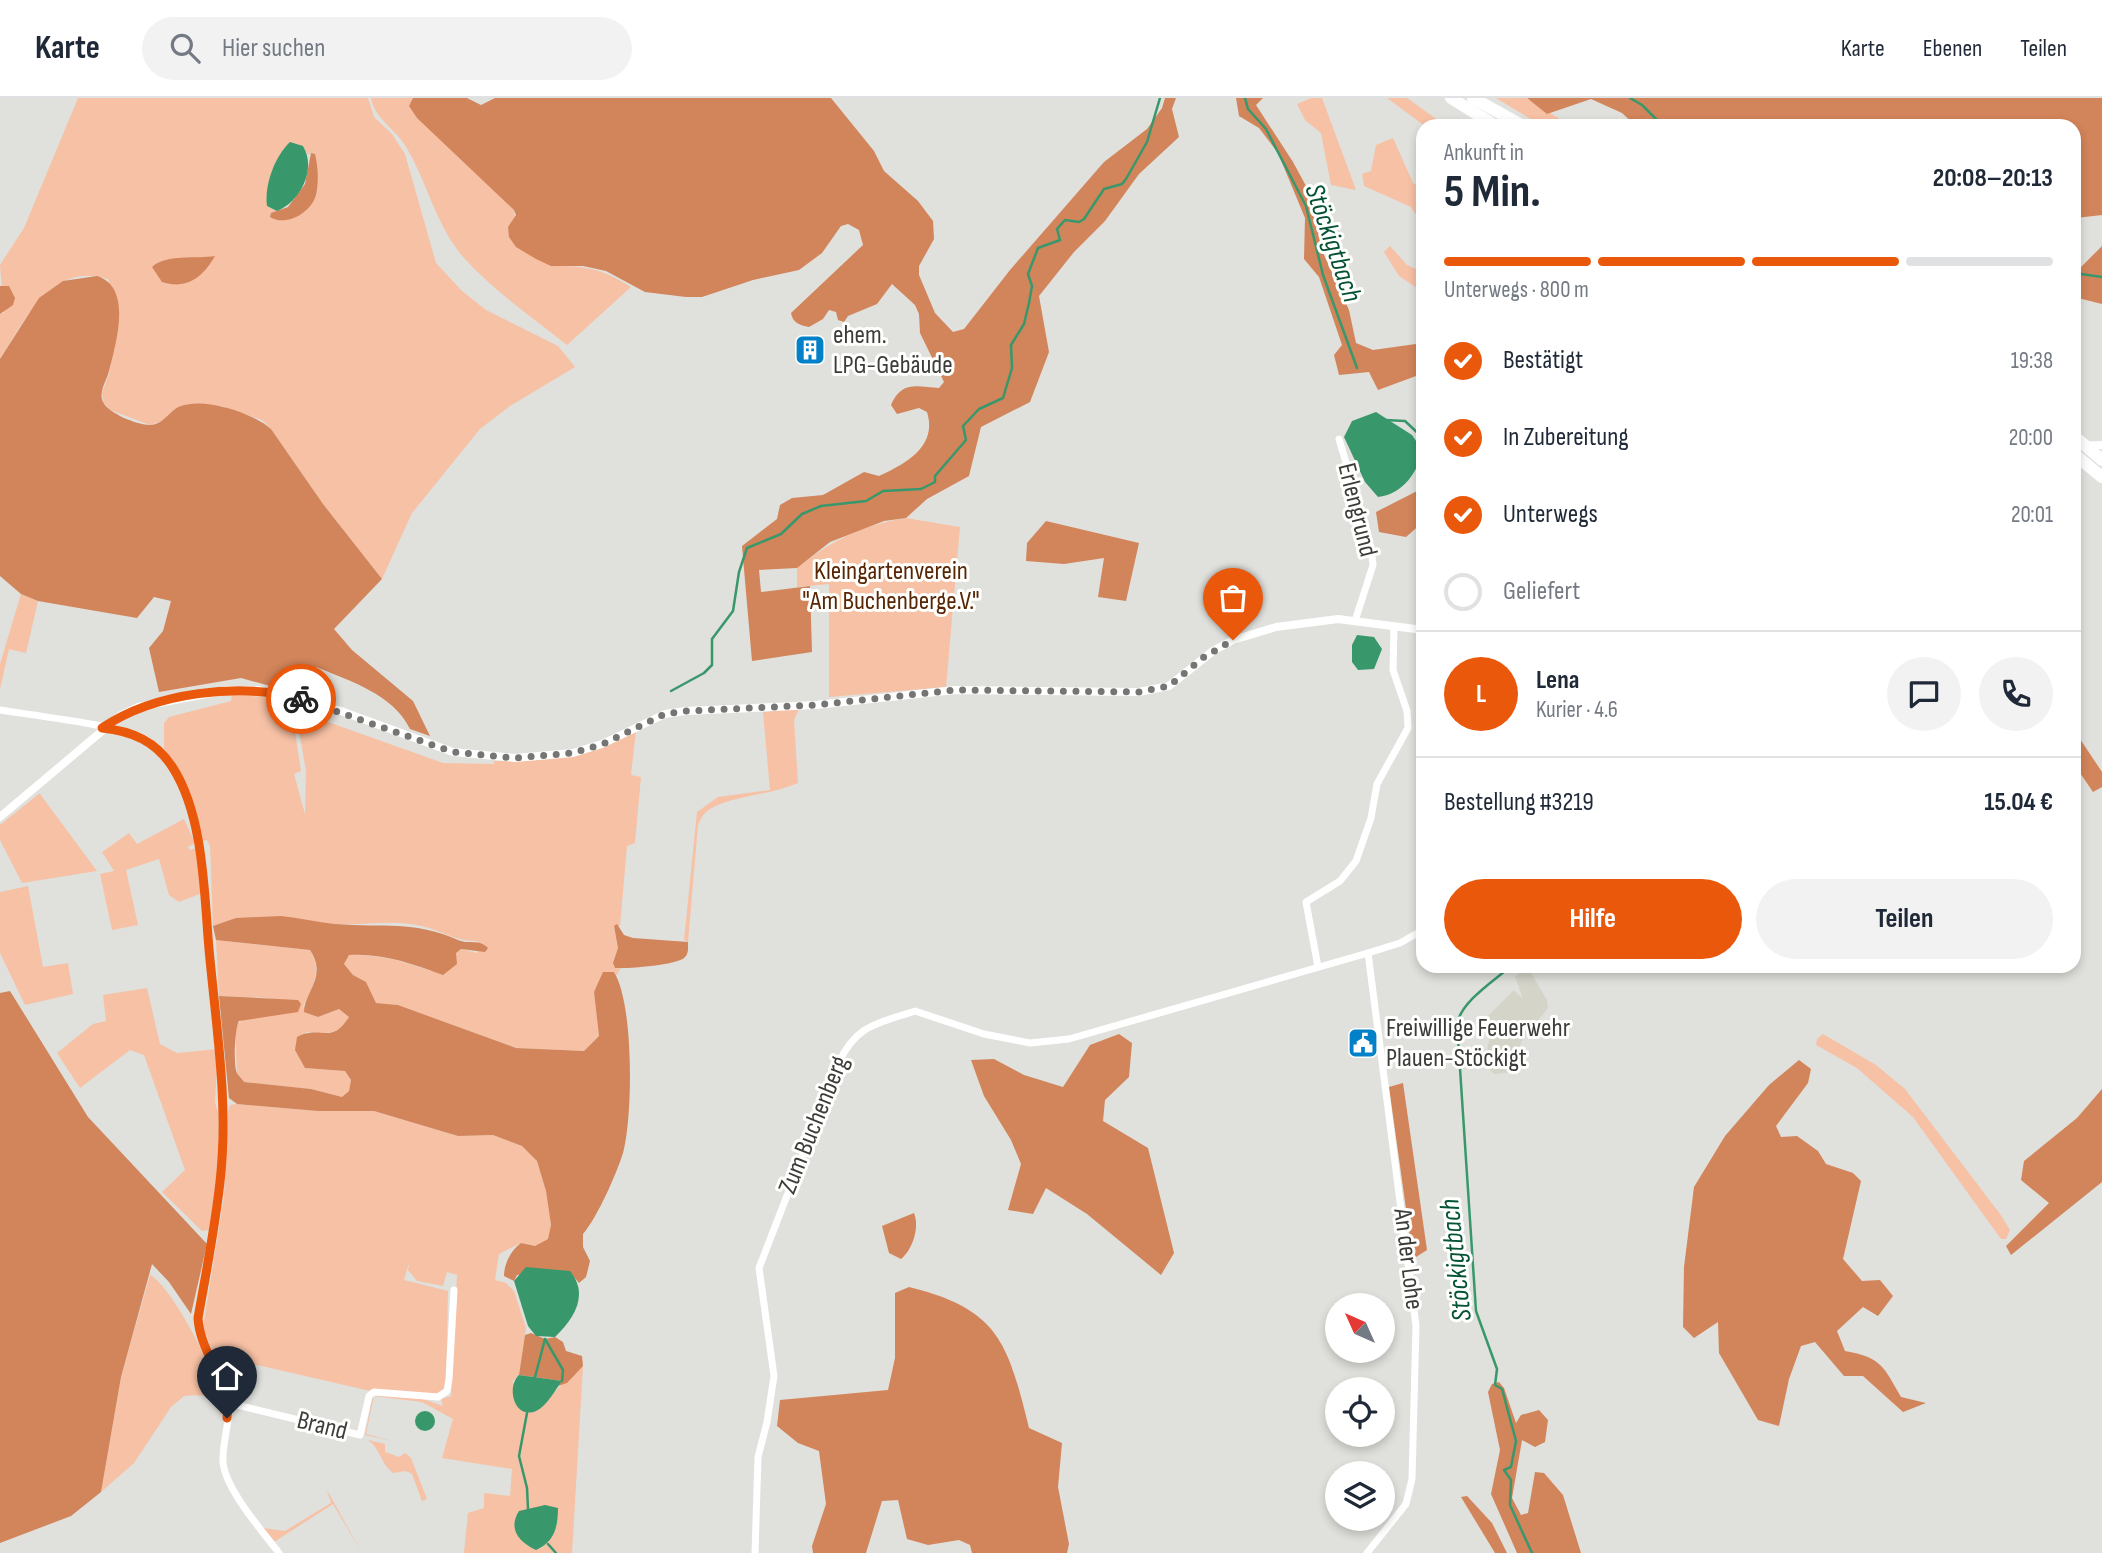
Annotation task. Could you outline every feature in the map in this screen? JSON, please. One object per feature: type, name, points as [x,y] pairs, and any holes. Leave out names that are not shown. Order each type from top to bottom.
[{"type":"highway","points":[[1451,98],[1485,119]]},
{"type":"highway","points":[[1473,98],[1510,119]]},
{"type":"highway","points":[[2081,441],[2100,453]]},
{"type":"highway","points":[[2081,458],[2102,477]]},
{"type":"street","name":"Erlengrund","points":[[1339,439],[1371,547],[1373,565],[1355,621]]},
{"type":"street","points":[[2081,452],[2100,453]]},
{"type":"street","points":[[0,817],[55,774],[102,728],[138,707],[227,690],[258,690],[331,708],[466,755],[544,757],[603,744],[655,718],[686,711],[816,705],[955,690],[1139,692],[1169,686],[1204,657],[1233,640],[1316,619],[1355,621],[1416,630]]},
{"type":"street","points":[[1318,967],[1306,902],[1340,881],[1356,861],[1371,818],[1377,784],[1408,728],[1407,711],[1393,670],[1394,627]]},
{"type":"street","points":[[0,710],[133,733],[162,754],[179,779],[201,849],[222,1090],[221,1181],[198,1318],[199,1336],[221,1379],[229,1403],[223,1464],[233,1488],[279,1553]]},
{"type":"street","name":"Zum Buchenberg","points":[[755,1553],[758,1457],[774,1376],[759,1268],[838,1065],[848,1043],[857,1033],[915,1011],[984,1034],[1031,1043],[1069,1039],[1368,953],[1400,943],[1416,934]]},
{"type":"street","name":"An der Lohe","points":[[1367,1553],[1406,1504],[1412,1479],[1416,1365],[1416,1326],[1368,953]]},
{"type":"street","name":"Brand","points":[[229,1403],[360,1435],[369,1396],[374,1392],[438,1397],[447,1391],[449,1379],[454,1290]]},
{"type":"shaded area","points":[[413,98],[467,98],[481,105],[495,98],[831,98],[874,151],[884,171],[918,201],[933,221],[934,239],[919,266],[919,275],[935,313],[953,332],[964,329],[1010,270],[1104,162],[1147,129],[1162,108],[1165,98],[1176,98],[1172,109],[1179,137],[1139,174],[1105,221],[1074,252],[1039,296],[1049,352],[1030,402],[981,427],[969,476],[927,499],[906,518],[884,521],[830,542],[797,568],[759,570],[761,592],[810,586],[812,652],[752,661],[742,546],[777,519],[780,505],[792,498],[823,495],[864,472],[879,476],[909,460],[924,444],[928,435],[927,412],[919,408],[897,414],[891,405],[905,388],[939,388],[944,382],[920,333],[919,314],[915,305],[892,284],[877,304],[848,316],[844,322],[838,320],[836,312],[829,310],[823,319],[809,327],[795,321],[791,313],[863,245],[859,230],[848,224],[841,226],[822,253],[799,270],[753,280],[702,297],[645,292],[606,271],[583,266],[551,266],[516,247],[509,237],[508,227],[516,215],[514,210],[417,118],[409,106]]},
{"type":"shaded area","points":[[1236,98],[1263,98],[1256,105],[1293,162],[1325,221],[1319,244],[1349,310],[1356,343],[1373,350],[1416,344],[1416,376],[1378,390],[1369,372],[1339,375],[1334,355],[1342,345],[1319,277],[1304,259],[1305,218],[1278,153],[1259,128],[1239,116]]},
{"type":"shaded area","points":[[1527,98],[2102,98],[2102,215],[2081,217],[2081,119],[1628,119],[1622,113],[1591,99],[1547,114]]},
{"type":"shaded area","points":[[290,142],[303,146],[307,155],[307,174],[299,193],[277,211],[267,206],[267,189],[275,163]]},
{"type":"shaded area","points":[[311,153],[315,154],[318,174],[313,202],[303,213],[290,219],[276,220],[270,217],[271,213],[288,207],[305,184]]},
{"type":"shaded area","points":[[2102,246],[2102,304],[2081,299],[2081,267]]},
{"type":"shaded area","points":[[215,256],[200,276],[187,283],[162,282],[152,267],[165,260]]},
{"type":"shaded area","points":[[97,276],[108,282],[115,292],[119,317],[115,346],[103,386],[103,402],[124,418],[150,425],[159,423],[181,406],[203,404],[241,412],[271,429],[323,504],[382,579],[334,629],[352,650],[413,701],[430,736],[410,729],[393,707],[369,690],[316,667],[310,697],[241,678],[159,692],[149,648],[163,631],[171,601],[154,597],[137,618],[38,601],[21,594],[0,576],[0,359],[39,298],[63,281]]},
{"type":"shaded area","points":[[0,286],[9,286],[15,298],[13,305],[0,314]]},
{"type":"shaded area","points":[[1376,412],[1412,435],[1416,441],[1416,468],[1402,487],[1378,497],[1365,482],[1344,437],[1352,421]]},
{"type":"shaded area","points":[[1416,492],[1416,528],[1406,537],[1379,532],[1376,512]]},
{"type":"shaded area","points":[[1046,521],[1139,543],[1126,601],[1098,597],[1104,558],[1064,564],[1026,561],[1027,543]]},
{"type":"shaded area","points":[[1357,635],[1374,637],[1382,649],[1374,669],[1358,670],[1352,662],[1352,645]]},
{"type":"shaded area","points":[[2081,740],[2102,772],[2102,787],[2093,792],[2081,774]]},
{"type":"shaded area","points":[[281,916],[335,924],[412,927],[484,945],[488,948],[485,952],[461,949],[456,953],[457,964],[443,975],[409,963],[374,956],[349,955],[344,964],[353,975],[366,982],[376,1003],[398,1005],[516,1048],[584,1051],[599,1036],[594,992],[603,972],[614,972],[621,987],[628,1034],[629,1114],[623,1153],[611,1184],[583,1234],[583,1247],[590,1261],[586,1277],[579,1283],[569,1271],[517,1275],[514,1281],[504,1276],[514,1249],[521,1243],[535,1246],[548,1239],[551,1225],[546,1191],[537,1161],[522,1146],[493,1135],[458,1136],[374,1111],[318,1111],[237,1104],[229,1098],[219,996],[298,1000],[301,1004],[298,1012],[239,1021],[235,1063],[237,1073],[244,1082],[311,1089],[342,1097],[349,1091],[351,1080],[345,1071],[305,1068],[295,1050],[297,1037],[312,1032],[337,1031],[349,1017],[339,1009],[318,1017],[304,1012],[317,968],[310,950],[216,940],[213,926],[236,918]]},
{"type":"shaded area","points":[[617,924],[624,935],[633,938],[688,942],[687,955],[662,965],[615,968],[613,963],[618,948],[614,926]]},
{"type":"shaded area","points":[[1531,973],[1547,1000],[1548,1008],[1521,1042],[1514,1072],[1494,1074],[1484,1064],[1490,1037],[1479,1025],[1514,990],[1523,999],[1515,976]]},
{"type":"shaded area","points":[[10,991],[88,1117],[207,1244],[191,1314],[169,1282],[152,1264],[121,1377],[101,1492],[71,1516],[0,1543],[0,993]]},
{"type":"shaded area","points":[[1119,1034],[1132,1043],[1129,1077],[1105,1100],[1103,1121],[1148,1148],[1174,1253],[1161,1275],[1087,1214],[1046,1188],[1033,1214],[1008,1210],[1021,1164],[1011,1140],[984,1096],[971,1060],[994,1059],[1024,1075],[1063,1087],[1090,1045]]},
{"type":"shaded area","points":[[1799,1060],[1811,1069],[1808,1083],[1776,1126],[1781,1137],[1797,1136],[1818,1151],[1826,1164],[1853,1173],[1861,1181],[1843,1259],[1862,1281],[1880,1280],[1893,1296],[1878,1316],[1863,1307],[1837,1331],[1845,1351],[1874,1360],[1885,1371],[1901,1397],[1926,1403],[1903,1412],[1863,1376],[1844,1376],[1815,1342],[1801,1346],[1789,1379],[1779,1426],[1758,1420],[1719,1353],[1718,1322],[1694,1338],[1683,1327],[1684,1267],[1694,1187],[1725,1136],[1769,1085]]},
{"type":"shaded area","points":[[1403,1083],[1427,1250],[1413,1259],[1389,1087]]},
{"type":"shaded area","points":[[2102,1089],[2102,1182],[2011,1255],[2006,1246],[2049,1203],[2021,1180],[2024,1161],[2077,1118]]},
{"type":"shaded area","points":[[914,1213],[914,1238],[901,1259],[889,1253],[882,1226]]},
{"type":"shaded area","points":[[526,1267],[570,1271],[576,1280],[579,1297],[577,1306],[574,1314],[555,1337],[536,1336],[528,1326],[514,1281]]},
{"type":"shaded area","points":[[909,1287],[963,1306],[981,1319],[995,1334],[1006,1352],[1029,1428],[1062,1443],[1058,1487],[1069,1544],[1067,1553],[972,1553],[970,1545],[959,1540],[928,1545],[907,1539],[898,1500],[882,1501],[866,1553],[813,1553],[812,1546],[826,1504],[819,1451],[798,1443],[777,1426],[780,1400],[888,1390],[895,1358],[895,1293]]},
{"type":"shaded area","points":[[531,1333],[545,1339],[555,1337],[563,1342],[566,1351],[582,1356],[583,1366],[567,1383],[558,1386],[561,1381],[519,1375],[525,1335]]},
{"type":"shaded area","points":[[519,1375],[562,1381],[544,1405],[528,1413],[522,1411],[514,1401],[513,1387]]},
{"type":"shaded area","points":[[1499,1382],[1504,1388],[1516,1423],[1521,1415],[1539,1410],[1548,1420],[1545,1442],[1535,1447],[1522,1440],[1512,1498],[1521,1515],[1528,1513],[1535,1472],[1544,1473],[1563,1495],[1581,1553],[1517,1553],[1491,1494],[1500,1450],[1488,1392],[1492,1384]]},
{"type":"shaded area","points":[[421,1411],[429,1411],[435,1421],[429,1431],[421,1431],[415,1425],[415,1417]]},
{"type":"shaded area","points":[[1467,1496],[1492,1523],[1507,1553],[1495,1553],[1461,1497]]},
{"type":"shaded area","points":[[545,1505],[558,1508],[557,1522],[551,1538],[536,1550],[520,1539],[514,1523],[519,1511]]},
{"type":"green space","points":[[78,98],[368,98],[374,117],[392,134],[405,154],[436,263],[462,291],[486,310],[558,346],[575,367],[510,406],[480,429],[412,513],[382,579],[262,420],[222,406],[171,412],[163,421],[150,425],[110,410],[103,402],[102,392],[109,374],[119,315],[108,279],[88,276],[71,278],[56,286],[30,312],[0,359],[0,314],[4,313],[0,265],[24,228]],"holes":[[[303,146],[308,155],[311,153],[316,194],[300,214],[271,213],[277,211],[267,206],[269,190],[284,148]]]},
{"type":"green space","points":[[371,98],[413,98],[409,106],[514,210],[515,220],[508,227],[551,266],[593,269],[631,287],[567,345],[501,294],[465,259],[446,233],[405,145],[376,112]]},
{"type":"green space","points":[[1311,98],[1322,98],[1356,190],[1331,185],[1321,133],[1305,120],[1297,104]]},
{"type":"green space","points":[[1387,98],[1407,98],[1436,119],[1416,119]]},
{"type":"green space","points":[[1496,98],[1526,98],[1560,119],[1530,119]]},
{"type":"green space","points":[[1393,138],[1416,185],[1416,215],[1411,207],[1364,186],[1362,174],[1371,171],[1376,145]]},
{"type":"green space","points":[[1390,246],[1407,265],[1416,269],[1416,287],[1399,276],[1384,252]]},
{"type":"green space","name":"Kleingartenverein \"Am Buchenberge.V.\"","points":[[906,518],[960,527],[946,687],[829,697],[829,584],[797,587],[797,568],[822,550],[861,530]]},
{"type":"green space","points":[[21,594],[38,601],[26,653],[9,649],[0,689],[0,664]]},
{"type":"green space","points":[[232,694],[290,700],[301,771],[294,774],[305,814],[306,771],[297,719],[303,713],[443,763],[494,764],[494,761],[551,759],[599,747],[636,730],[631,775],[641,777],[635,843],[627,846],[620,926],[614,927],[618,948],[613,963],[615,968],[620,969],[617,975],[614,972],[594,992],[599,1036],[584,1051],[516,1048],[398,1005],[376,1003],[366,982],[353,975],[344,964],[349,955],[370,956],[401,961],[431,971],[461,949],[478,953],[477,941],[462,940],[428,928],[400,923],[335,924],[259,918],[213,926],[210,846],[207,840],[202,841],[193,806],[177,767],[164,749],[164,723],[169,717],[231,701]]},
{"type":"green space","points":[[799,709],[794,720],[798,783],[721,804],[707,811],[699,822],[688,942],[684,940],[697,812],[718,797],[770,790],[763,712]]},
{"type":"green space","points":[[40,793],[97,871],[22,883],[0,840],[0,825]]},
{"type":"green space","points":[[184,819],[195,843],[188,847],[190,850],[196,848],[202,893],[179,902],[169,895],[159,859],[126,870],[138,925],[112,930],[100,874],[114,871],[102,852],[129,833],[137,844]]},
{"type":"green space","points":[[28,886],[43,967],[68,963],[73,994],[25,1005],[0,953],[0,892]]},
{"type":"green space","points":[[216,940],[310,950],[316,972],[303,1007],[318,1017],[339,1009],[349,1017],[336,1031],[306,1032],[305,1068],[345,1071],[351,1080],[349,1091],[342,1097],[311,1089],[244,1082],[237,1073],[235,1026],[270,998],[219,996]]},
{"type":"green space","points":[[147,988],[160,1044],[177,1053],[218,1049],[215,1103],[218,1112],[218,1173],[209,1230],[202,1231],[162,1192],[185,1170],[144,1055],[130,1050],[80,1088],[57,1053],[93,1024],[106,1021],[103,995]]},
{"type":"green space","points":[[1823,1034],[1876,1065],[1905,1089],[2000,1214],[2010,1230],[2006,1239],[2001,1239],[1913,1117],[1857,1068],[1816,1045],[1817,1039]]},
{"type":"green space","points":[[230,1105],[318,1111],[374,1111],[458,1136],[493,1135],[522,1146],[537,1161],[546,1191],[551,1225],[548,1239],[535,1246],[521,1243],[499,1254],[495,1280],[506,1283],[514,1291],[526,1328],[519,1375],[512,1382],[545,1404],[558,1388],[583,1366],[572,1553],[464,1553],[468,1513],[484,1508],[484,1493],[510,1496],[512,1469],[442,1458],[453,1419],[422,1402],[374,1396],[366,1434],[392,1441],[365,1435],[373,1395],[423,1399],[443,1406],[441,1399],[451,1396],[457,1275],[447,1272],[443,1286],[417,1281],[408,1270],[410,1260],[404,1280],[448,1291],[446,1389],[438,1396],[366,1390],[214,1355],[203,1327],[224,1196]],"holes":[[[558,1509],[556,1526],[545,1545],[540,1549],[523,1540],[519,1511]]]},
{"type":"green space","points":[[150,1275],[159,1282],[181,1312],[203,1351],[222,1399],[221,1415],[215,1403],[207,1397],[184,1396],[171,1407],[134,1463],[101,1492],[121,1377]]},
{"type":"green space","points":[[368,1440],[385,1444],[385,1452],[399,1457],[405,1453],[411,1458],[427,1499],[422,1501],[412,1474],[406,1471],[393,1473]]},
{"type":"green space","points":[[327,1490],[362,1553],[333,1504],[274,1542],[263,1528],[285,1531],[331,1503]]},
{"type":"waterway","points":[[671,691],[704,673],[712,665],[712,639],[733,611],[739,572],[747,548],[781,534],[802,514],[821,506],[866,501],[883,491],[921,489],[935,482],[935,476],[966,440],[963,426],[979,409],[1003,398],[1012,368],[1011,345],[1024,324],[1032,286],[1028,274],[1038,248],[1060,240],[1057,229],[1065,220],[1079,222],[1084,219],[1104,189],[1122,184],[1147,142],[1160,98]]},
{"type":"waterway","name":"Stöckigtbach","points":[[1245,98],[1248,109],[1266,129],[1306,206],[1323,275],[1357,368]]},
{"type":"waterway","points":[[1630,98],[1656,119]]},
{"type":"waterway","points":[[2081,274],[2102,277]]},
{"type":"waterway","name":"Stöckigtbach","points":[[1385,420],[1405,421],[1416,431]]},
{"type":"waterway","name":"Stöckigtbach","points":[[1503,973],[1472,999],[1457,1023],[1476,1311],[1497,1369],[1495,1385],[1502,1389],[1516,1441],[1511,1467],[1504,1470],[1511,1480],[1510,1505],[1532,1553]]},
{"type":"waterway","points":[[545,1339],[563,1370],[562,1381]]},
{"type":"waterway","points":[[535,1377],[545,1339]]},
{"type":"waterway","points":[[527,1413],[519,1456],[527,1488],[528,1509]]},
{"type":"waterway","points":[[548,1544],[556,1553]]},
{"type":"way so far","points":[[301,699],[453,752],[501,758],[544,757],[573,753],[603,744],[665,714],[686,711],[816,705],[955,690],[1139,692],[1169,686],[1213,650],[1233,640]]},
{"type":"place","name":"ehem. LPG-Gebäude","points":[[810,350]]},
{"type":"place","name":"Freiwillige Feuerwehr Plauen-Stöckigt","points":[[1363,1043]]},
{"type":"route","points":[[227,1418],[229,1403],[221,1379],[199,1336],[198,1318],[221,1181],[222,1136],[220,1044],[201,849],[179,779],[162,754],[145,739],[133,733],[102,728],[138,707],[227,690],[258,690],[301,699]]}]
